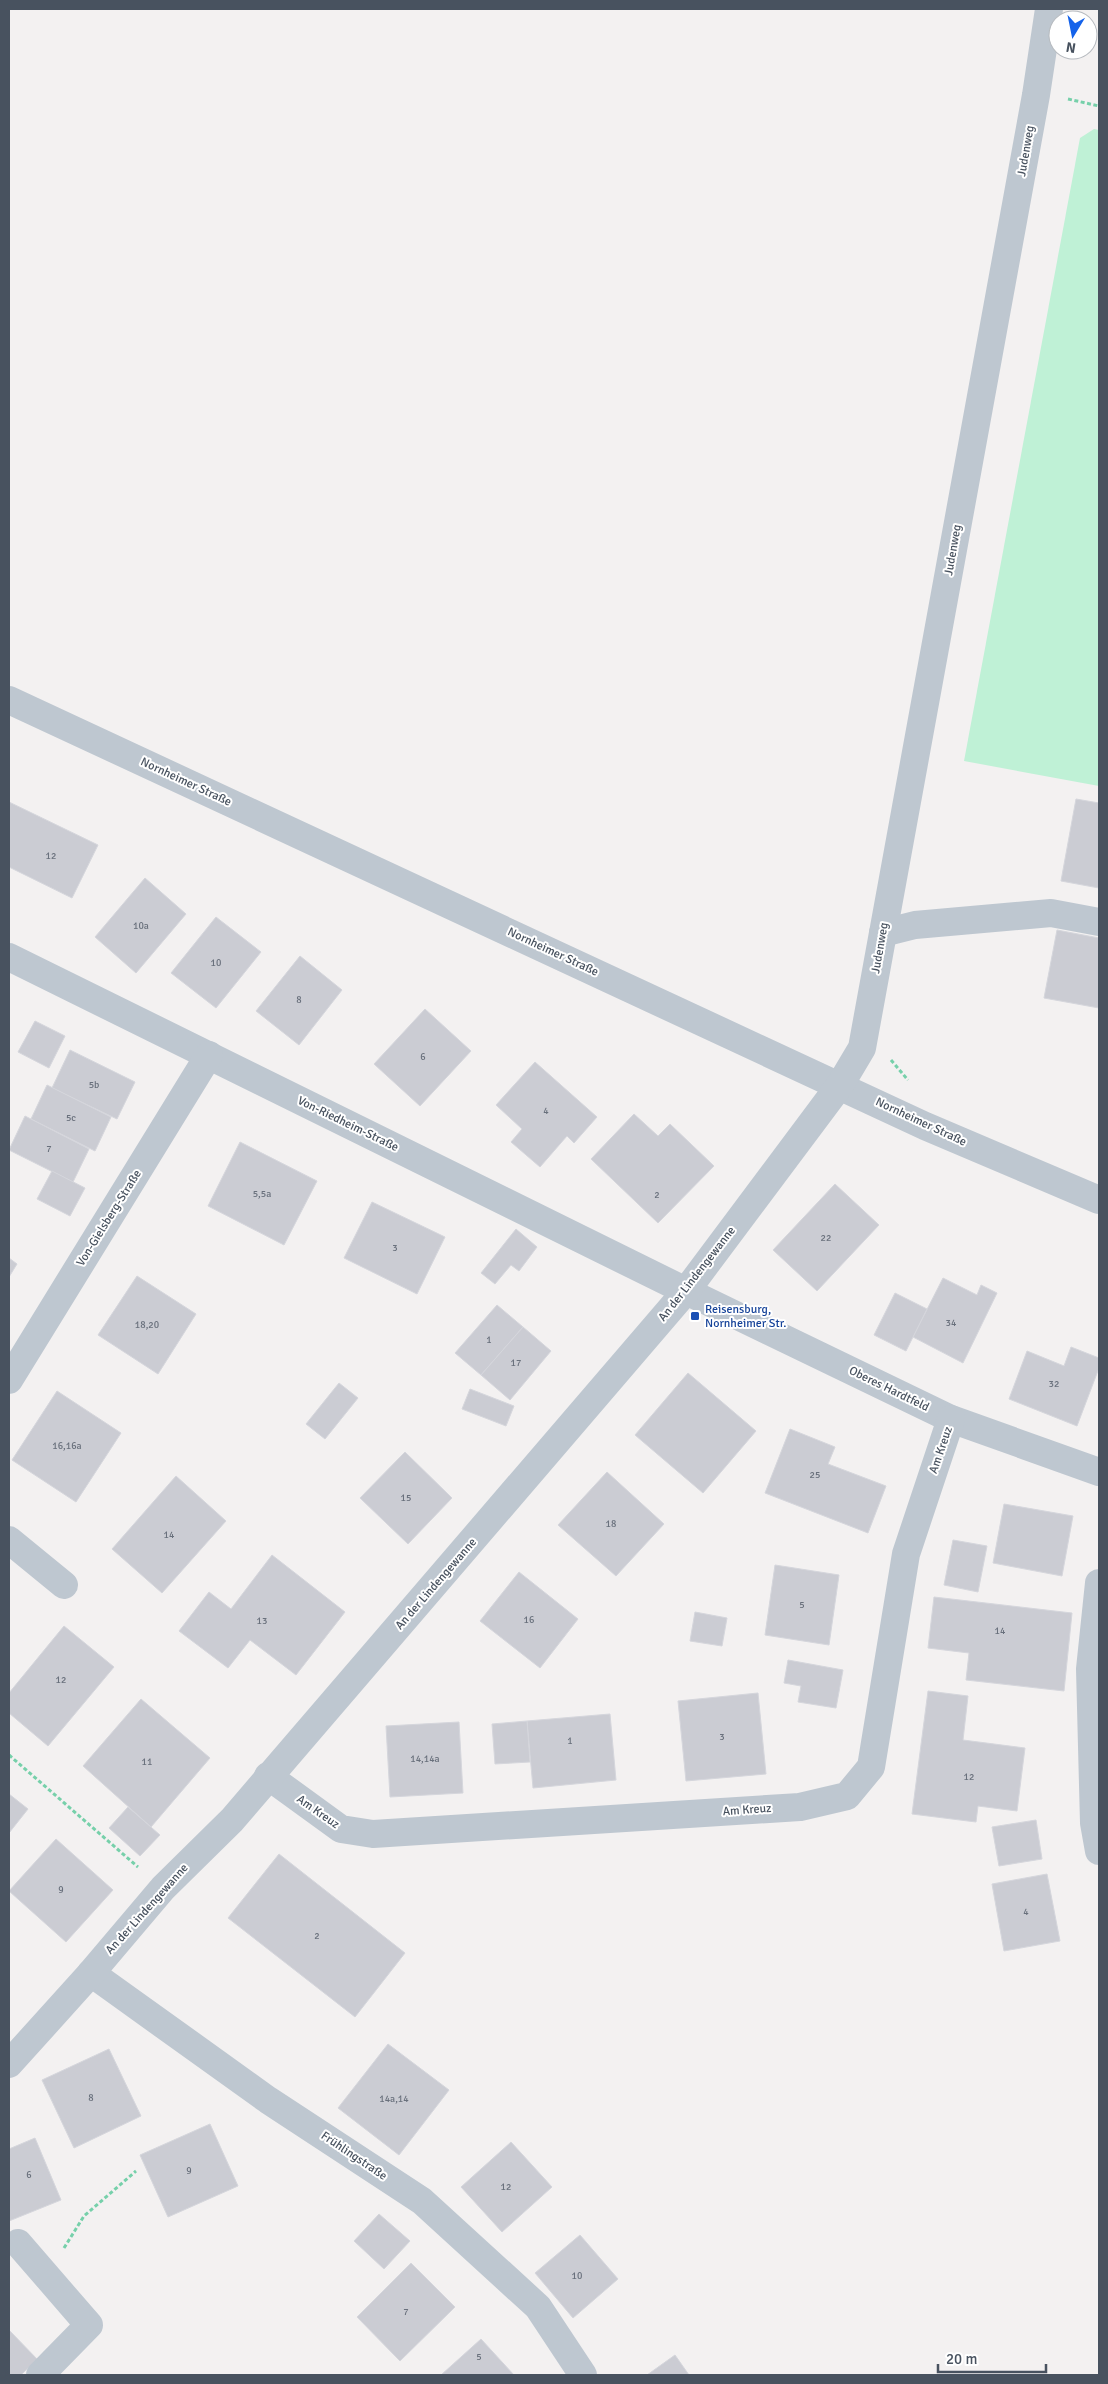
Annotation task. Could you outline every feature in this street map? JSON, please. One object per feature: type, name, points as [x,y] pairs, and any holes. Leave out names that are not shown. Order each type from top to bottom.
[{"type":"street","name":"Judenweg","points":[[840,1085],[862,1048],[1031,124],[1049,9]]},
{"type":"street","name":"Nornheimer Straße","points":[[9,700],[925,1126],[1099,1200]]},
{"type":"street","points":[[883,933],[915,925],[1051,913],[1099,922]]},
{"type":"street","name":"Von-Riedheim-Straße","points":[[9,957],[686,1291]]},
{"type":"street","name":"Von-Gielsberg-Straße","points":[[9,1380],[209,1055]]},
{"type":"street","name":"An der Lindengewanne","points":[[9,2064],[92,1973],[163,1888],[232,1820],[268,1776],[392,1636],[686,1291],[840,1085]]},
{"type":"street","name":"Oberes Hardtfeld","points":[[686,1291],[952,1419],[1099,1472]]},
{"type":"street","name":"Am Kreuz","points":[[268,1776],[341,1829],[373,1834],[800,1807],[847,1796],[871,1767],[906,1554],[952,1419]]},
{"type":"street","points":[[9,1540],[64,1584]]},
{"type":"street","points":[[1099,1582],[1090,1669],[1094,1823],[1099,1851]]},
{"type":"street","name":"Frühlingstraße","points":[[92,1973],[268,2100],[422,2201],[538,2306],[583,2375]]},
{"type":"street","points":[[18,2243],[88,2325],[40,2375]]},
{"type":"path","points":[[9,1756],[163,1888]]},
{"type":"path","points":[[84,2216],[136,2172]]},
{"type":"green space","points":[[1094,129],[1099,130],[1099,786],[964,761],[1080,138]]},
{"type":"building","points":[[1076,799],[1099,803],[1099,888],[1061,881]]},
{"type":"building","points":[[9,802],[98,845],[72,898],[9,867]]},
{"type":"building","points":[[145,878],[186,914],[136,973],[95,937]]},
{"type":"building","points":[[216,917],[261,952],[216,1008],[171,973]]},
{"type":"building","points":[[1057,930],[1099,938],[1099,1008],[1044,998]]},
{"type":"building","points":[[300,956],[342,990],[299,1045],[256,1011]]},
{"type":"building","points":[[425,1009],[471,1051],[420,1106],[374,1064]]},
{"type":"building","points":[[35,1021],[65,1036],[49,1068],[18,1052]]},
{"type":"building","points":[[70,1050],[135,1082],[117,1119],[52,1088]]},
{"type":"building","points":[[535,1062],[597,1117],[574,1143],[567,1136],[540,1167],[511,1142],[522,1129],[496,1105]]},
{"type":"building","points":[[47,1085],[111,1117],[95,1151],[31,1119]]},
{"type":"building","points":[[634,1114],[658,1136],[670,1124],[714,1166],[658,1223],[591,1159]]},
{"type":"building","points":[[25,1116],[89,1149],[73,1182],[9,1150]]},
{"type":"building","points":[[240,1142],[317,1181],[284,1245],[208,1206]]},
{"type":"building","points":[[52,1171],[85,1188],[70,1216],[37,1199]]},
{"type":"building","points":[[835,1184],[879,1225],[817,1291],[773,1250]]},
{"type":"building","points":[[372,1202],[445,1237],[417,1294],[344,1258]]},
{"type":"building","points":[[516,1229],[537,1247],[519,1271],[511,1265],[495,1284],[481,1273]]},
{"type":"building","points":[[9,1258],[17,1264],[9,1277]]},
{"type":"building","points":[[137,1276],[196,1314],[158,1374],[98,1335]]},
{"type":"building","points":[[943,1278],[977,1295],[981,1285],[997,1293],[963,1363],[913,1337]]},
{"type":"building","points":[[895,1293],[927,1309],[906,1351],[874,1335]]},
{"type":"building","points":[[497,1305],[523,1327],[481,1375],[455,1353]]},
{"type":"building","points":[[523,1327],[551,1351],[510,1400],[481,1375]]},
{"type":"building","points":[[1071,1347],[1099,1358],[1099,1368],[1077,1426],[1009,1399],[1027,1351],[1064,1366]]},
{"type":"building","points":[[688,1373],[756,1431],[703,1493],[635,1435]]},
{"type":"building","points":[[339,1383],[358,1398],[325,1439],[306,1424]]},
{"type":"building","points":[[470,1389],[514,1406],[506,1426],[462,1409]]},
{"type":"building","points":[[57,1391],[121,1433],[76,1502],[12,1460]]},
{"type":"building","points":[[790,1429],[835,1447],[828,1464],[886,1486],[868,1533],[765,1493]]},
{"type":"building","points":[[405,1452],[452,1498],[408,1544],[360,1498]]},
{"type":"building","points":[[607,1472],[664,1524],[616,1576],[558,1525]]},
{"type":"building","points":[[176,1476],[226,1521],[162,1593],[112,1549]]},
{"type":"building","points":[[1004,1504],[1073,1516],[1062,1576],[993,1563]]},
{"type":"building","points":[[953,1540],[987,1546],[978,1592],[944,1585]]},
{"type":"building","points":[[272,1555],[345,1612],[296,1675],[250,1640],[228,1668],[179,1631],[209,1592],[231,1609]]},
{"type":"building","points":[[775,1565],[839,1575],[829,1645],[765,1635]]},
{"type":"building","points":[[519,1572],[578,1619],[540,1668],[480,1621]]},
{"type":"building","points":[[934,1597],[1072,1613],[1064,1691],[966,1680],[969,1653],[928,1648]]},
{"type":"building","points":[[695,1612],[727,1618],[722,1646],[690,1641]]},
{"type":"building","points":[[64,1626],[114,1667],[48,1746],[9,1713],[9,1693]]},
{"type":"building","points":[[788,1660],[843,1670],[836,1708],[798,1702],[801,1686],[784,1683]]},
{"type":"building","points":[[928,1691],[968,1696],[963,1740],[1025,1748],[1017,1811],[978,1806],[976,1822],[912,1814]]},
{"type":"building","points":[[758,1693],[766,1774],[686,1781],[678,1701]]},
{"type":"building","points":[[141,1699],[210,1758],[151,1827],[83,1766]]},
{"type":"building","points":[[610,1714],[616,1780],[533,1788],[527,1721]]},
{"type":"building","points":[[527,1721],[530,1762],[495,1764],[492,1724]]},
{"type":"building","points":[[459,1722],[463,1793],[390,1797],[386,1726]]},
{"type":"building","points":[[9,1794],[28,1809],[9,1833]]},
{"type":"building","points":[[128,1807],[160,1835],[140,1856],[109,1828]]},
{"type":"building","points":[[1036,1820],[1042,1859],[999,1866],[992,1827]]},
{"type":"building","points":[[56,1839],[113,1890],[66,1942],[9,1891]]},
{"type":"building","points":[[279,1854],[405,1953],[355,2017],[228,1918]]},
{"type":"building","points":[[1047,1874],[1060,1941],[1004,1951],[992,1884]]},
{"type":"building","points":[[388,2044],[449,2090],[399,2155],[338,2108]]},
{"type":"building","points":[[109,2049],[141,2116],[74,2148],[42,2080]]},
{"type":"building","points":[[210,2124],[238,2186],[168,2217],[140,2155]]},
{"type":"building","points":[[35,2138],[61,2200],[9,2221],[9,2149]]},
{"type":"building","points":[[511,2142],[552,2187],[502,2232],[461,2187]]},
{"type":"building","points":[[379,2214],[410,2241],[384,2269],[354,2241]]},
{"type":"building","points":[[580,2235],[618,2279],[573,2318],[535,2273]]},
{"type":"building","points":[[411,2263],[455,2307],[400,2361],[357,2317]]},
{"type":"building","points":[[9,2330],[37,2359],[21,2375],[9,2375]]},
{"type":"building","points":[[481,2339],[514,2375],[441,2375]]},
{"type":"building","points":[[675,2355],[689,2375],[647,2375]]},
{"type":"place","name":"Reisensburg, Nornheimer Str.","points":[[695,1316]]}]
